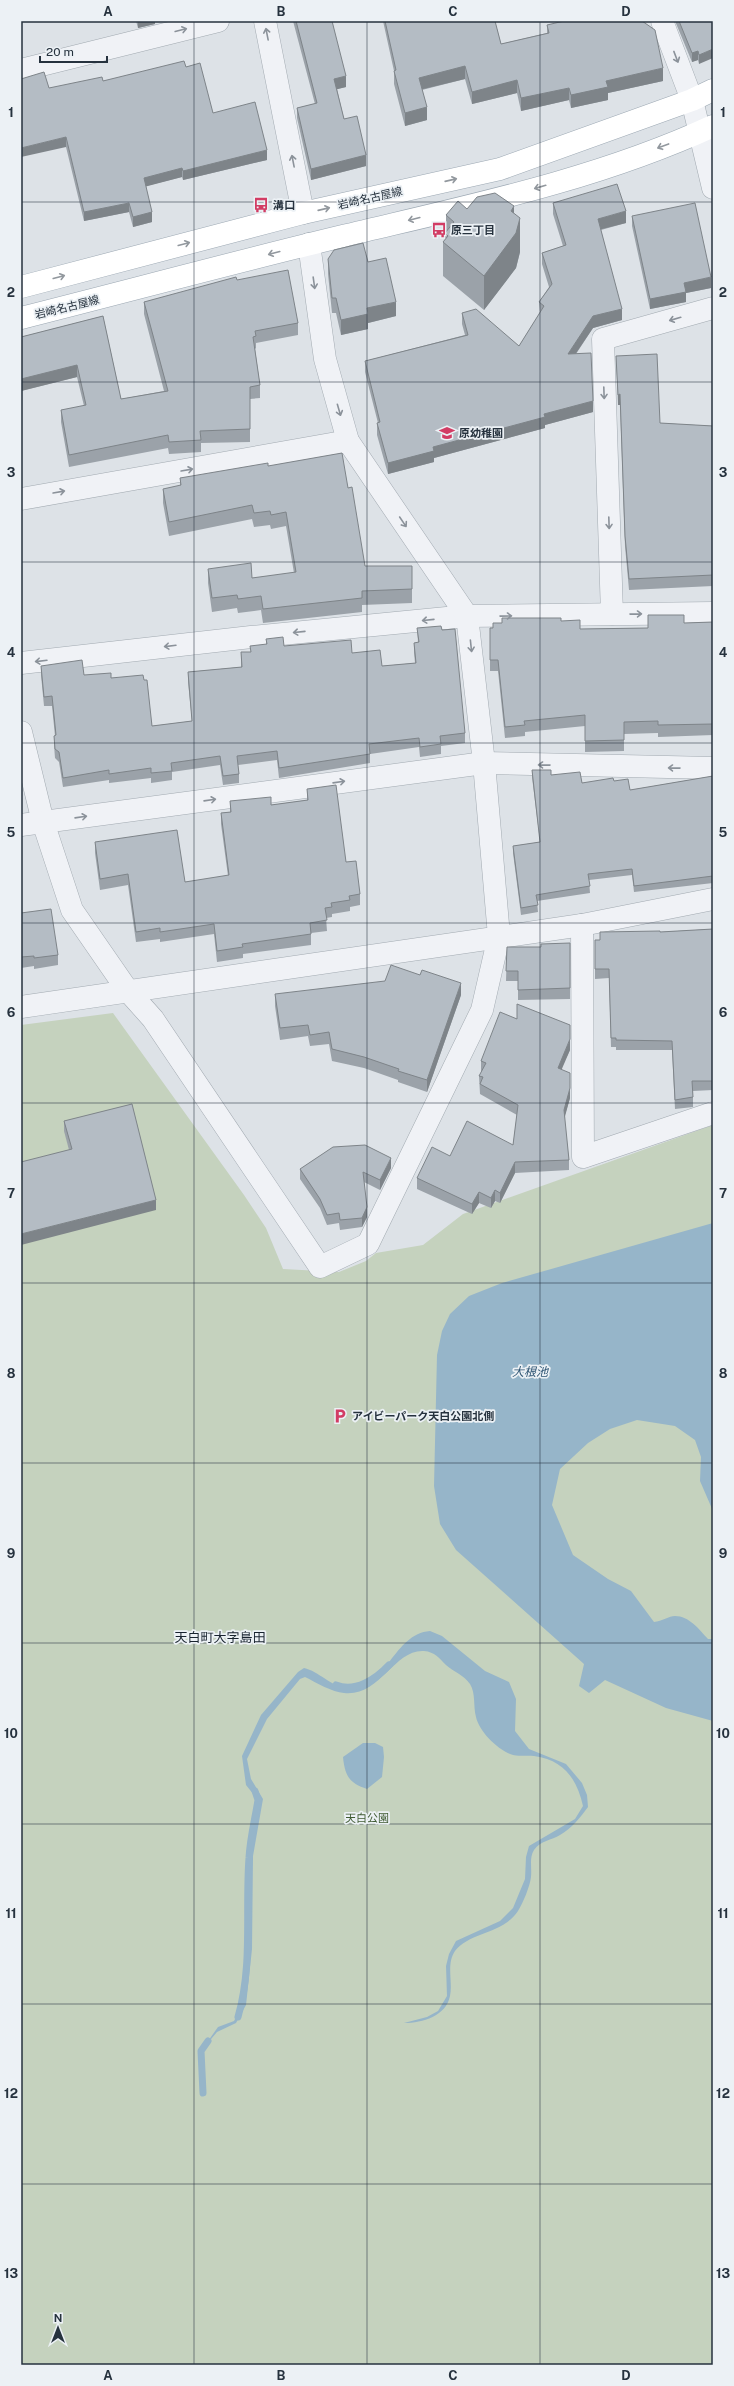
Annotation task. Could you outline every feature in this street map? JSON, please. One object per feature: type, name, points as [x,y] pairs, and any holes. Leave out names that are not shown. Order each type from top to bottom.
[{"type":"main road","name":"岩崎名古屋線","points":[[21,287],[303,213],[500,169],[692,100],[713,90]]},
{"type":"main road","name":"岩崎名古屋線","points":[[21,318],[309,244],[504,197],[605,168],[706,129]]},
{"type":"street","points":[[21,70],[218,21]]},
{"type":"street","points":[[265,21],[303,213]]},
{"type":"street","points":[[662,21],[692,100],[706,129],[713,188]]},
{"type":"street","points":[[21,732],[43,822],[72,910],[128,991],[153,1019],[320,1267],[368,1244],[482,1010],[499,936],[484,763],[467,616],[348,441],[325,359],[309,244]]},
{"type":"street","points":[[612,614],[603,339],[713,308]]},
{"type":"street","points":[[21,499],[348,441]]},
{"type":"street","points":[[21,663],[250,637],[467,616],[713,613]]},
{"type":"street","points":[[21,825],[484,763],[713,768]]},
{"type":"street","points":[[21,1007],[582,925],[713,900]]},
{"type":"street","points":[[582,925],[584,1157],[713,1113]]},
{"type":"green space","name":"天白公園","points":[[113,1013],[244,1195],[266,1228],[283,1269],[339,1272],[366,1261],[376,1253],[423,1245],[463,1214],[713,1125],[713,2365],[21,2365],[21,1025]]},
{"type":"water","name":"大根池","points":[[713,1223],[713,1511],[700,1481],[701,1457],[695,1440],[675,1426],[637,1420],[610,1429],[588,1443],[560,1469],[552,1505],[573,1555],[608,1579],[631,1591],[654,1622],[673,1616],[685,1618],[708,1639],[713,1639],[713,1721],[666,1708],[605,1680],[589,1693],[579,1686],[584,1664],[456,1550],[440,1524],[434,1486],[437,1355],[442,1331],[450,1314],[469,1296],[502,1283]]},
{"type":"water","points":[[430,1631],[442,1636],[485,1671],[509,1682],[516,1699],[515,1731],[529,1749],[566,1764],[582,1783],[587,1795],[588,1807],[579,1819],[568,1829],[557,1837],[539,1845],[534,1850],[532,1853],[531,1877],[528,1890],[520,1908],[512,1919],[495,1929],[469,1940],[455,1951],[452,1956],[450,1967],[451,1991],[448,2003],[444,2009],[426,2020],[404,2023],[427,2017],[438,2011],[447,1996],[446,1966],[449,1954],[456,1941],[500,1921],[513,1908],[525,1879],[526,1857],[529,1846],[575,1819],[583,1806],[580,1796],[573,1779],[561,1766],[544,1758],[510,1754],[499,1748],[484,1733],[478,1722],[475,1713],[473,1692],[470,1684],[465,1678],[431,1653],[424,1651],[413,1652],[395,1664],[377,1681],[367,1688],[357,1692],[339,1692],[324,1687],[305,1677],[300,1679],[267,1719],[247,1759],[251,1779],[263,1799],[253,1856],[252,1949],[246,2005],[236,2023],[217,2032],[201,2051],[218,2027],[234,2021],[243,2004],[248,1949],[249,1857],[258,1800],[246,1785],[242,1756],[261,1715],[298,1672],[304,1668],[315,1672],[340,1687],[359,1687],[371,1681],[380,1673],[397,1651],[417,1634]]},
{"type":"water","points":[[363,1743],[375,1743],[383,1747],[384,1757],[382,1777],[367,1789],[356,1784],[349,1778],[345,1769],[343,1757]]},
{"type":"building","points":[[296,21],[332,21],[346,76],[334,79],[344,119],[357,116],[366,155],[311,169],[297,108],[317,103]]},
{"type":"building","points":[[385,21],[495,21],[501,44],[549,33],[547,25],[564,21],[642,21],[655,30],[663,68],[606,81],[608,87],[571,95],[569,88],[521,98],[517,80],[472,92],[465,66],[419,78],[427,107],[405,113],[394,71],[396,70]]},
{"type":"building","points":[[679,21],[713,21],[713,49],[699,55],[698,51],[692,53]]},
{"type":"building","points":[[184,61],[186,67],[200,63],[213,113],[255,102],[267,150],[183,171],[182,168],[144,178],[152,212],[133,217],[129,203],[84,212],[66,137],[21,148],[21,79],[44,72],[49,88],[102,77],[103,81]]},
{"type":"building","points":[[617,184],[626,211],[598,219],[622,309],[593,316],[568,354],[591,353],[593,401],[544,414],[545,417],[433,447],[434,451],[388,463],[377,423],[380,422],[365,361],[468,335],[462,313],[476,309],[519,346],[544,306],[539,302],[552,284],[542,253],[566,245],[553,203]]},
{"type":"building","points":[[495,193],[514,206],[511,211],[520,218],[516,233],[484,276],[443,242],[448,236],[445,233],[454,222],[446,215],[458,201],[467,209],[477,197]]},
{"type":"building","points":[[695,203],[711,277],[684,283],[686,292],[650,299],[632,216]]},
{"type":"building","points":[[363,243],[368,262],[386,258],[396,302],[367,308],[368,314],[341,320],[336,298],[332,298],[328,259],[334,250]]},
{"type":"building","points":[[288,270],[298,323],[255,331],[256,336],[253,337],[260,385],[250,387],[250,429],[200,431],[201,440],[169,442],[168,435],[69,455],[61,410],[86,405],[77,365],[21,379],[21,337],[103,316],[121,399],[168,391],[144,302],[236,277],[237,280]]},
{"type":"building","points":[[657,354],[660,423],[713,426],[713,575],[629,579],[625,536],[620,394],[618,395],[616,356]]},
{"type":"building","points":[[342,453],[348,488],[352,487],[365,566],[412,566],[412,589],[362,591],[362,598],[263,609],[261,596],[238,599],[237,595],[212,598],[208,569],[251,563],[252,578],[296,572],[286,512],[271,515],[270,511],[254,513],[252,505],[169,522],[163,489],[181,485],[180,478],[268,463],[268,466]]},
{"type":"building","points":[[648,615],[684,615],[684,623],[713,622],[713,724],[658,725],[658,721],[624,722],[624,740],[585,741],[585,715],[524,721],[525,725],[505,727],[498,660],[490,660],[490,628],[493,628],[493,623],[502,623],[502,618],[561,618],[561,621],[580,620],[580,629],[648,628]]},
{"type":"building","points":[[441,626],[442,630],[455,629],[465,733],[440,736],[441,744],[420,747],[419,738],[369,744],[370,754],[279,768],[277,751],[237,756],[239,774],[223,776],[220,756],[171,763],[172,771],[151,773],[151,768],[109,774],[109,770],[63,778],[59,752],[55,749],[54,736],[56,735],[52,696],[44,697],[41,666],[82,660],[84,675],[111,673],[111,678],[143,675],[144,680],[147,680],[152,726],[192,721],[188,672],[242,667],[241,652],[251,652],[250,646],[267,644],[266,639],[283,637],[284,646],[351,640],[352,653],[380,650],[382,666],[416,663],[414,643],[419,642],[417,628]]},
{"type":"building","points":[[532,770],[551,770],[551,775],[580,772],[582,783],[613,778],[614,781],[628,779],[630,790],[713,776],[713,876],[634,886],[632,869],[588,874],[590,886],[536,895],[538,905],[521,908],[513,846],[540,842]]},
{"type":"building","points":[[336,785],[346,862],[356,861],[360,894],[349,896],[350,900],[331,903],[332,907],[325,908],[327,920],[310,923],[311,934],[242,944],[243,947],[217,951],[214,924],[160,932],[160,928],[136,932],[128,874],[100,879],[95,842],[177,830],[185,882],[229,875],[221,813],[231,812],[230,801],[271,797],[271,805],[308,800],[307,789]]},
{"type":"building","points":[[51,909],[58,955],[34,958],[34,956],[21,957],[21,913]]},
{"type":"building","points":[[713,929],[713,1081],[692,1081],[693,1097],[675,1100],[672,1041],[616,1040],[616,1038],[611,1038],[609,969],[595,969],[595,940],[600,940],[600,932],[660,932]]},
{"type":"building","points":[[570,943],[570,988],[518,990],[518,971],[506,971],[507,947],[541,947],[541,944]]},
{"type":"building","points":[[391,965],[420,975],[422,970],[461,983],[427,1080],[398,1071],[399,1069],[364,1057],[332,1049],[329,1032],[310,1035],[308,1025],[280,1028],[275,994],[385,981]]},
{"type":"building","points":[[517,1004],[570,1025],[570,1039],[558,1068],[570,1073],[570,1088],[564,1110],[569,1160],[515,1162],[500,1193],[495,1190],[491,1198],[479,1192],[472,1204],[417,1178],[432,1147],[450,1156],[467,1121],[513,1145],[518,1105],[480,1084],[483,1077],[479,1076],[486,1063],[481,1061],[500,1012],[517,1019]]},
{"type":"building","points":[[132,1104],[156,1200],[21,1234],[21,1162],[72,1149],[64,1121]]},
{"type":"building","points":[[365,1145],[391,1158],[380,1180],[363,1172],[367,1207],[362,1218],[340,1220],[339,1213],[327,1215],[320,1199],[300,1169],[333,1147]]},
{"type":"waterway","points":[[336,1685],[343,1687],[358,1686],[372,1680],[389,1665]]},
{"type":"waterway","points":[[238,2017],[243,1997],[247,1958],[249,1858],[251,1836],[258,1800],[255,1791]]},
{"type":"waterway","points":[[203,2093],[201,2051],[208,2041]]},
{"type":"place","name":"溝口","points":[[261,205]]},
{"type":"place","name":"原三丁目","points":[[439,230]]},
{"type":"place","name":"原幼稚園","points":[[447,433]]},
{"type":"place","name":"アイビーパーク天白公園北側","points":[[340,1416]]},
{"type":"district","name":"天白町大字島田","points":[[220,1637]]}]
